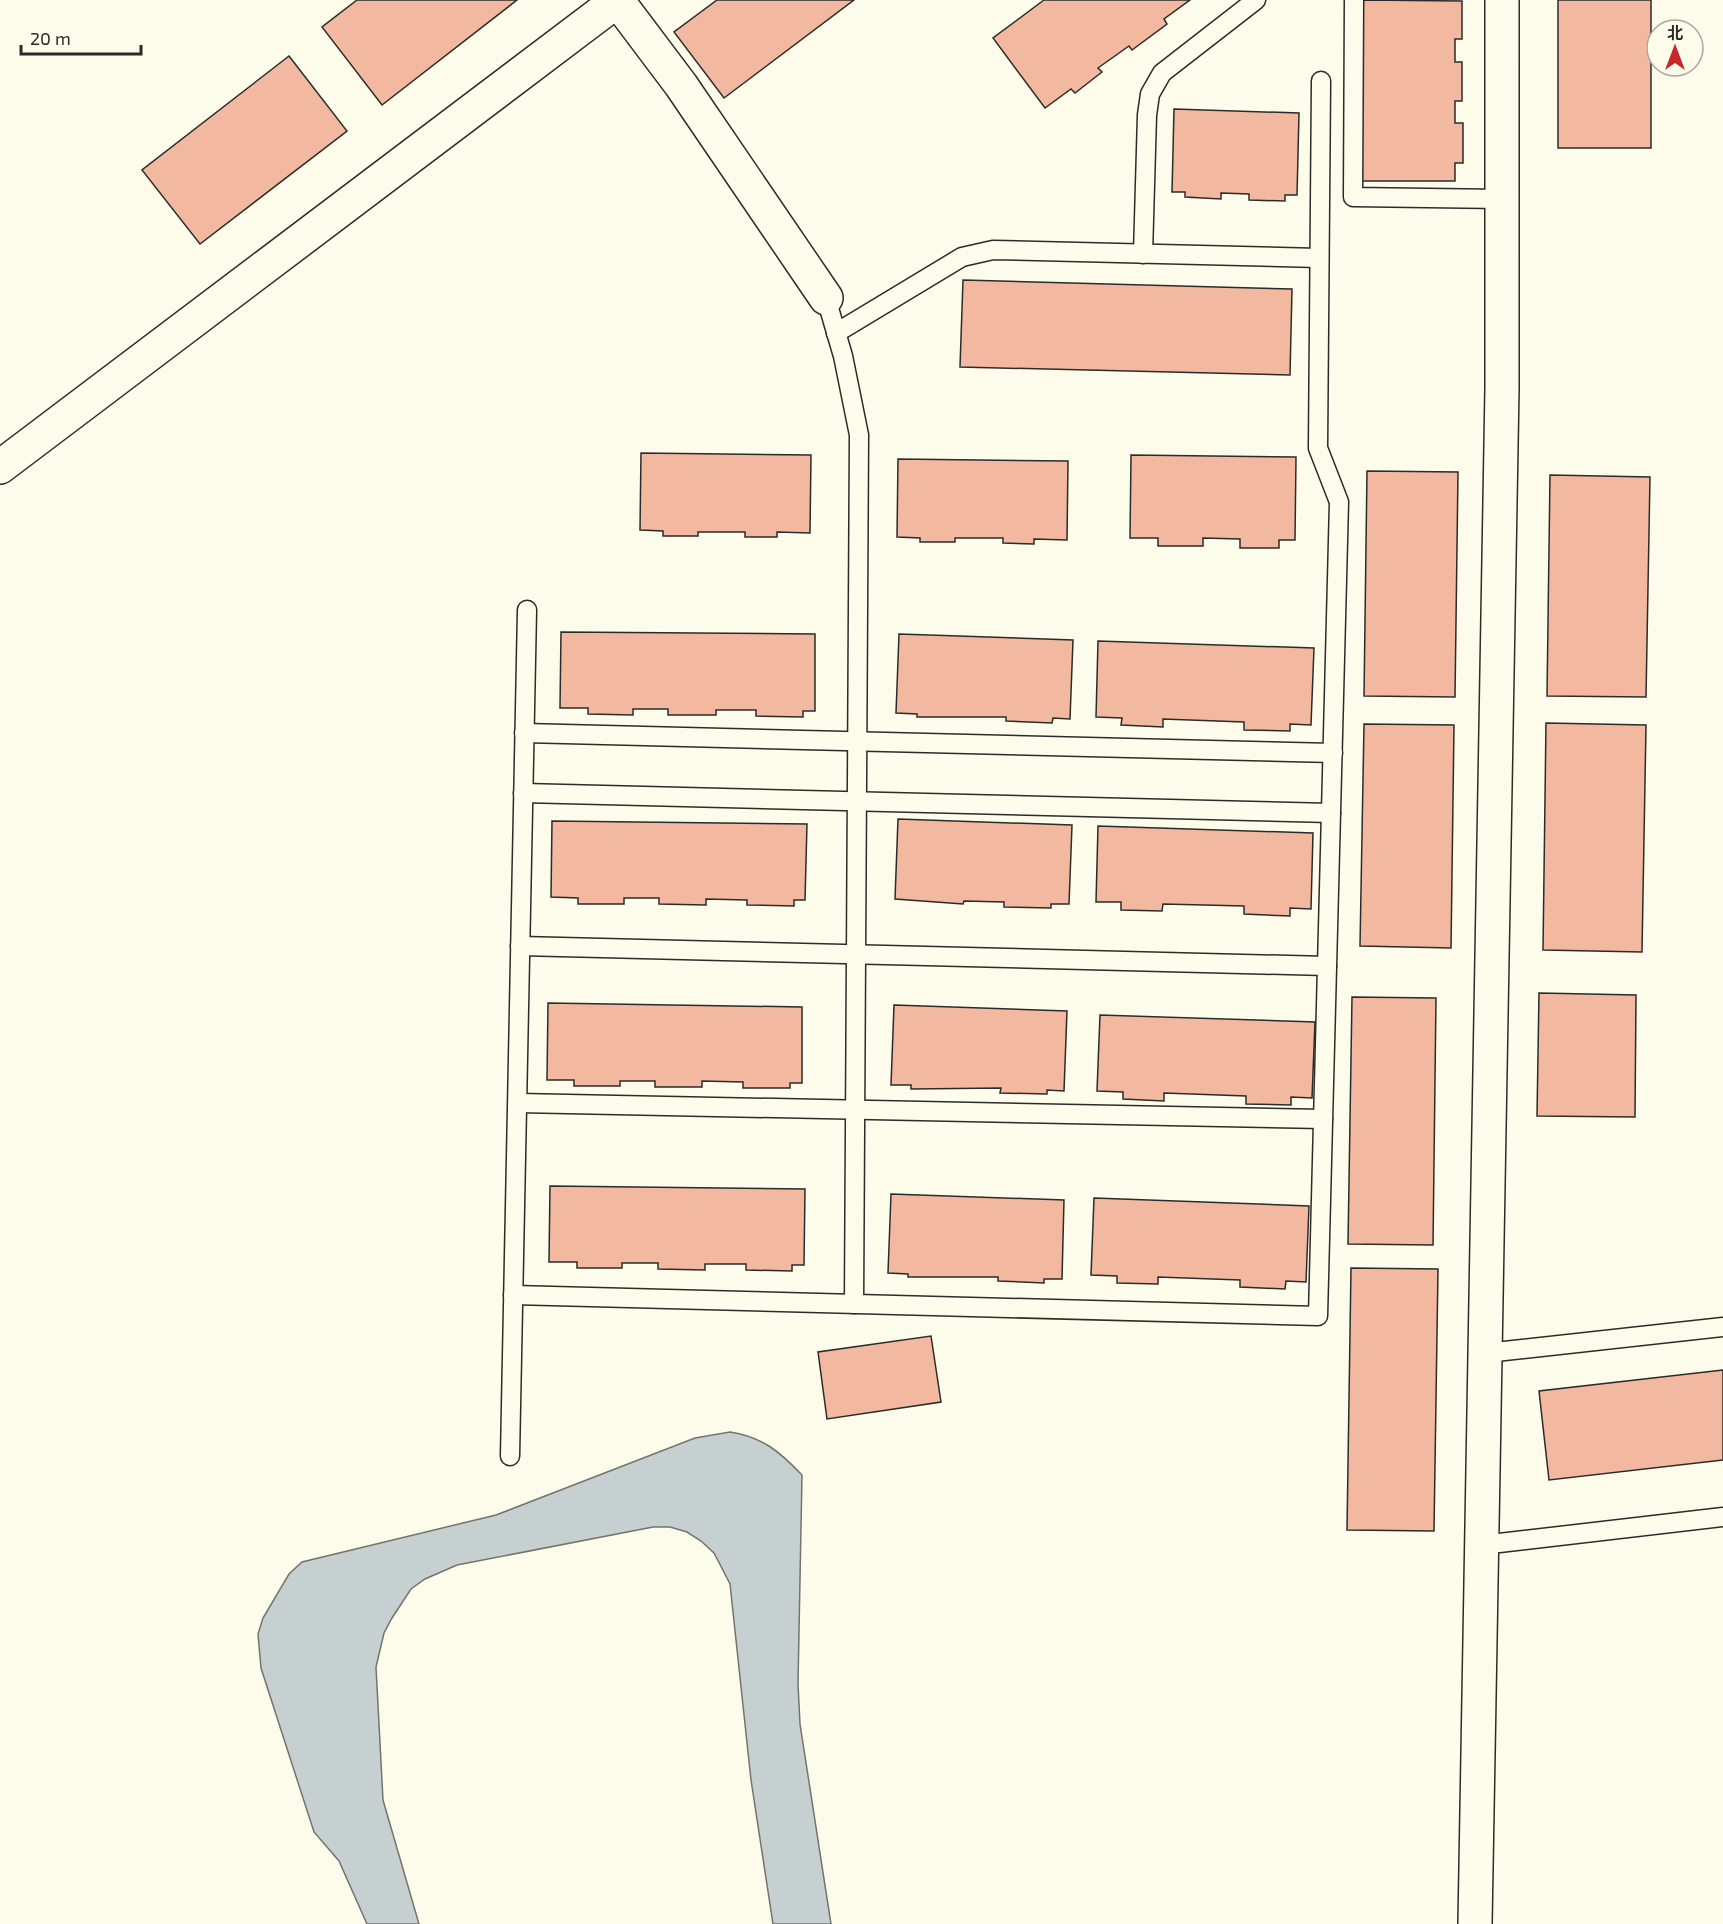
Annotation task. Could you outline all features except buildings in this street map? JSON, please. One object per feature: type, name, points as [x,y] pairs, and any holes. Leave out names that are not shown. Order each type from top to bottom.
[{"type":"street","points":[[0,467],[618,0],[681,85],[826,298]]},
{"type":"street","points":[[1475,1924],[1502,400],[1502,0]]},
{"type":"lane","points":[[1143,254],[1147,115],[1150,94],[1162,73],[1256,0]]},
{"type":"lane","points":[[1354,0],[1353,197],[1502,200]]},
{"type":"lane","points":[[513,1295],[1318,1316],[1339,502],[1318,448],[1321,81]]},
{"type":"lane","points":[[836,333],[962,257],[993,250],[1319,258]]},
{"type":"lane","points":[[826,298],[859,435],[854,1304]]},
{"type":"lane","points":[[510,1456],[526,610]]},
{"type":"lane","points":[[524,733],[1333,753]]},
{"type":"lane","points":[[523,793],[1331,813]]},
{"type":"lane","points":[[520,946],[1327,966]]},
{"type":"lane","points":[[518,1103],[1323,1119]]},
{"type":"lane","points":[[1486,1353],[1723,1328]]},
{"type":"lane","points":[[1482,1545],[1723,1517]]},
{"type":"shaded area","points":[[730,1432],[742,1434],[770,1447],[802,1475],[798,1684],[800,1724],[831,1924],[773,1924],[751,1780],[730,1584],[714,1553],[701,1541],[687,1532],[670,1527],[653,1527],[457,1565],[425,1579],[411,1589],[384,1633],[376,1667],[383,1800],[419,1924],[367,1924],[339,1861],[314,1832],[261,1668],[258,1634],[263,1618],[289,1574],[302,1562],[496,1515],[695,1438]]}]
